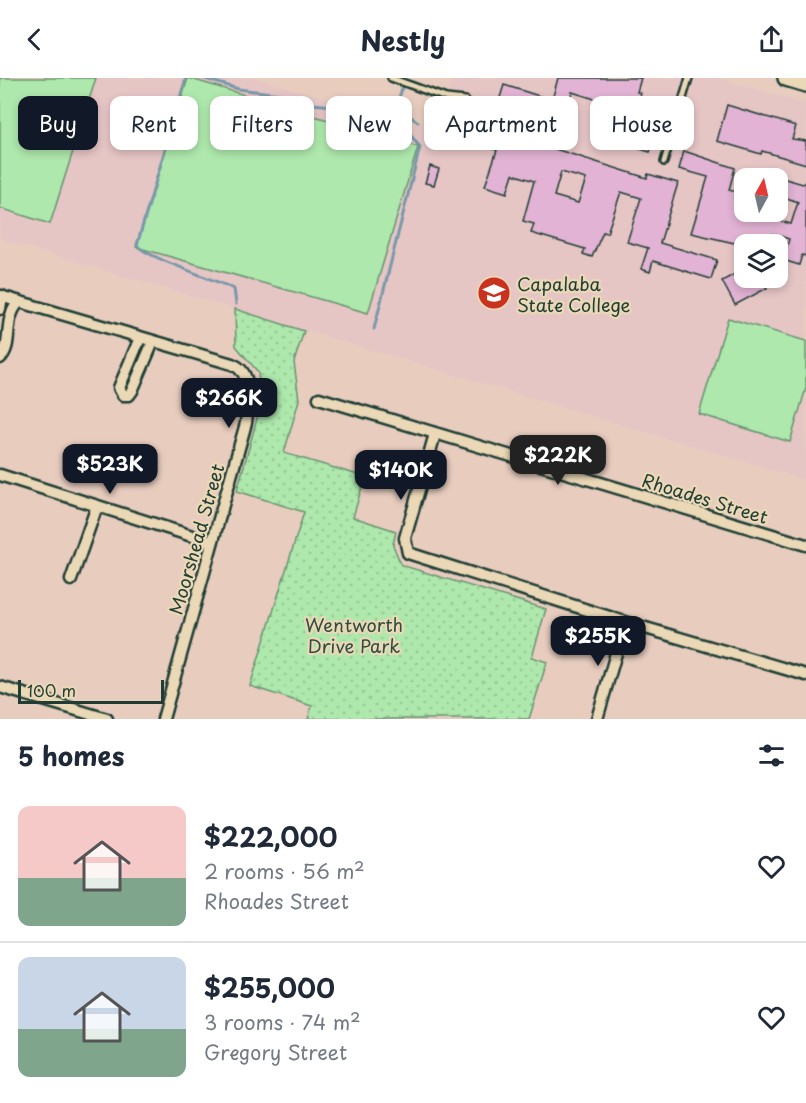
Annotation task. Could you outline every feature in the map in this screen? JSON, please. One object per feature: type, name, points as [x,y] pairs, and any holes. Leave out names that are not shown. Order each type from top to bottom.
[{"type":"street","points":[[786,78],[806,84]]},
{"type":"street","points":[[0,309],[1,296]]},
{"type":"street","name":"Moorshead Street","points":[[1,296],[232,364],[239,367],[246,375],[246,423],[163,719]]},
{"type":"street","points":[[0,358],[4,353],[8,318],[12,309],[19,302]]},
{"type":"street","points":[[140,338],[119,388],[123,395],[132,391],[153,342]]},
{"type":"street","name":"Rhoades Street","points":[[319,398],[806,545]]},
{"type":"street","points":[[435,434],[405,538],[406,549],[413,556],[806,675]]},
{"type":"street","points":[[0,475],[211,542]]},
{"type":"street","points":[[71,580],[97,506]]},
{"type":"street","points":[[597,719],[625,622]]},
{"type":"street","points":[[0,687],[107,719]]},
{"type":"lane","points":[[391,78],[440,96]]},
{"type":"lane","points":[[664,162],[689,78]]},
{"type":"shaded area","name":"Capalaba State College","points":[[0,78],[255,78],[326,98],[326,150],[412,150],[412,126],[424,121],[424,150],[578,150],[578,96],[446,96],[453,78],[718,78],[806,104],[806,480],[0,239]]},
{"type":"green space","points":[[0,78],[96,78],[90,96],[18,96],[18,150],[73,150],[50,224],[0,208]]},
{"type":"green space","points":[[188,78],[248,96],[210,96],[210,150],[314,150],[314,116],[326,119],[326,150],[412,150],[412,145],[418,147],[368,313],[136,247],[166,150],[198,150],[198,96],[182,96]]},
{"type":"green space","name":"Wentworth Drive Park","points":[[235,309],[304,331],[294,362],[299,400],[284,453],[365,477],[353,517],[396,531],[393,545],[401,565],[546,609],[532,657],[547,662],[529,719],[308,719],[312,706],[250,686],[304,512],[237,491],[261,404],[258,372],[236,346]]},
{"type":"green space","points":[[728,318],[806,341],[806,388],[790,442],[699,414]]},
{"type":"building","points":[[558,78],[641,78],[637,92],[641,93],[640,96],[590,98],[572,92],[571,96],[553,96]]},
{"type":"building","points":[[504,85],[539,96],[501,96]]},
{"type":"building","points":[[727,105],[796,126],[792,139],[806,141],[806,164],[717,141]]},
{"type":"building","points":[[497,150],[558,150],[647,178],[648,174],[678,183],[660,243],[717,260],[711,279],[653,261],[650,272],[641,269],[648,248],[627,242],[641,198],[621,192],[607,233],[603,232],[592,257],[583,254],[585,249],[531,233],[534,224],[523,221],[534,181],[513,174],[507,193],[485,186]],"holes":[[[561,172],[586,179],[578,203],[554,196]]]},
{"type":"building","points":[[684,151],[735,168],[729,190],[734,191],[734,222],[791,224],[798,202],[788,198],[788,180],[803,184],[806,182],[806,256],[802,255],[799,265],[788,262],[788,234],[734,234],[734,243],[691,233],[708,177],[679,169]]},
{"type":"building","points":[[430,166],[439,169],[434,185],[425,183]]},
{"type":"building","points":[[734,274],[734,288],[767,288],[735,305],[722,281]]},
{"type":"waterway","points":[[186,78],[137,245],[166,262],[234,289],[236,304]]},
{"type":"waterway","points":[[202,78],[238,89],[303,97],[312,104],[326,105]]},
{"type":"waterway","points":[[400,96],[402,88]]},
{"type":"waterway","points":[[412,118],[418,122]]},
{"type":"waterway","points":[[374,329],[420,147],[412,137]]},
{"type":"place","name":"Capalaba State College","points":[[494,293]]}]
